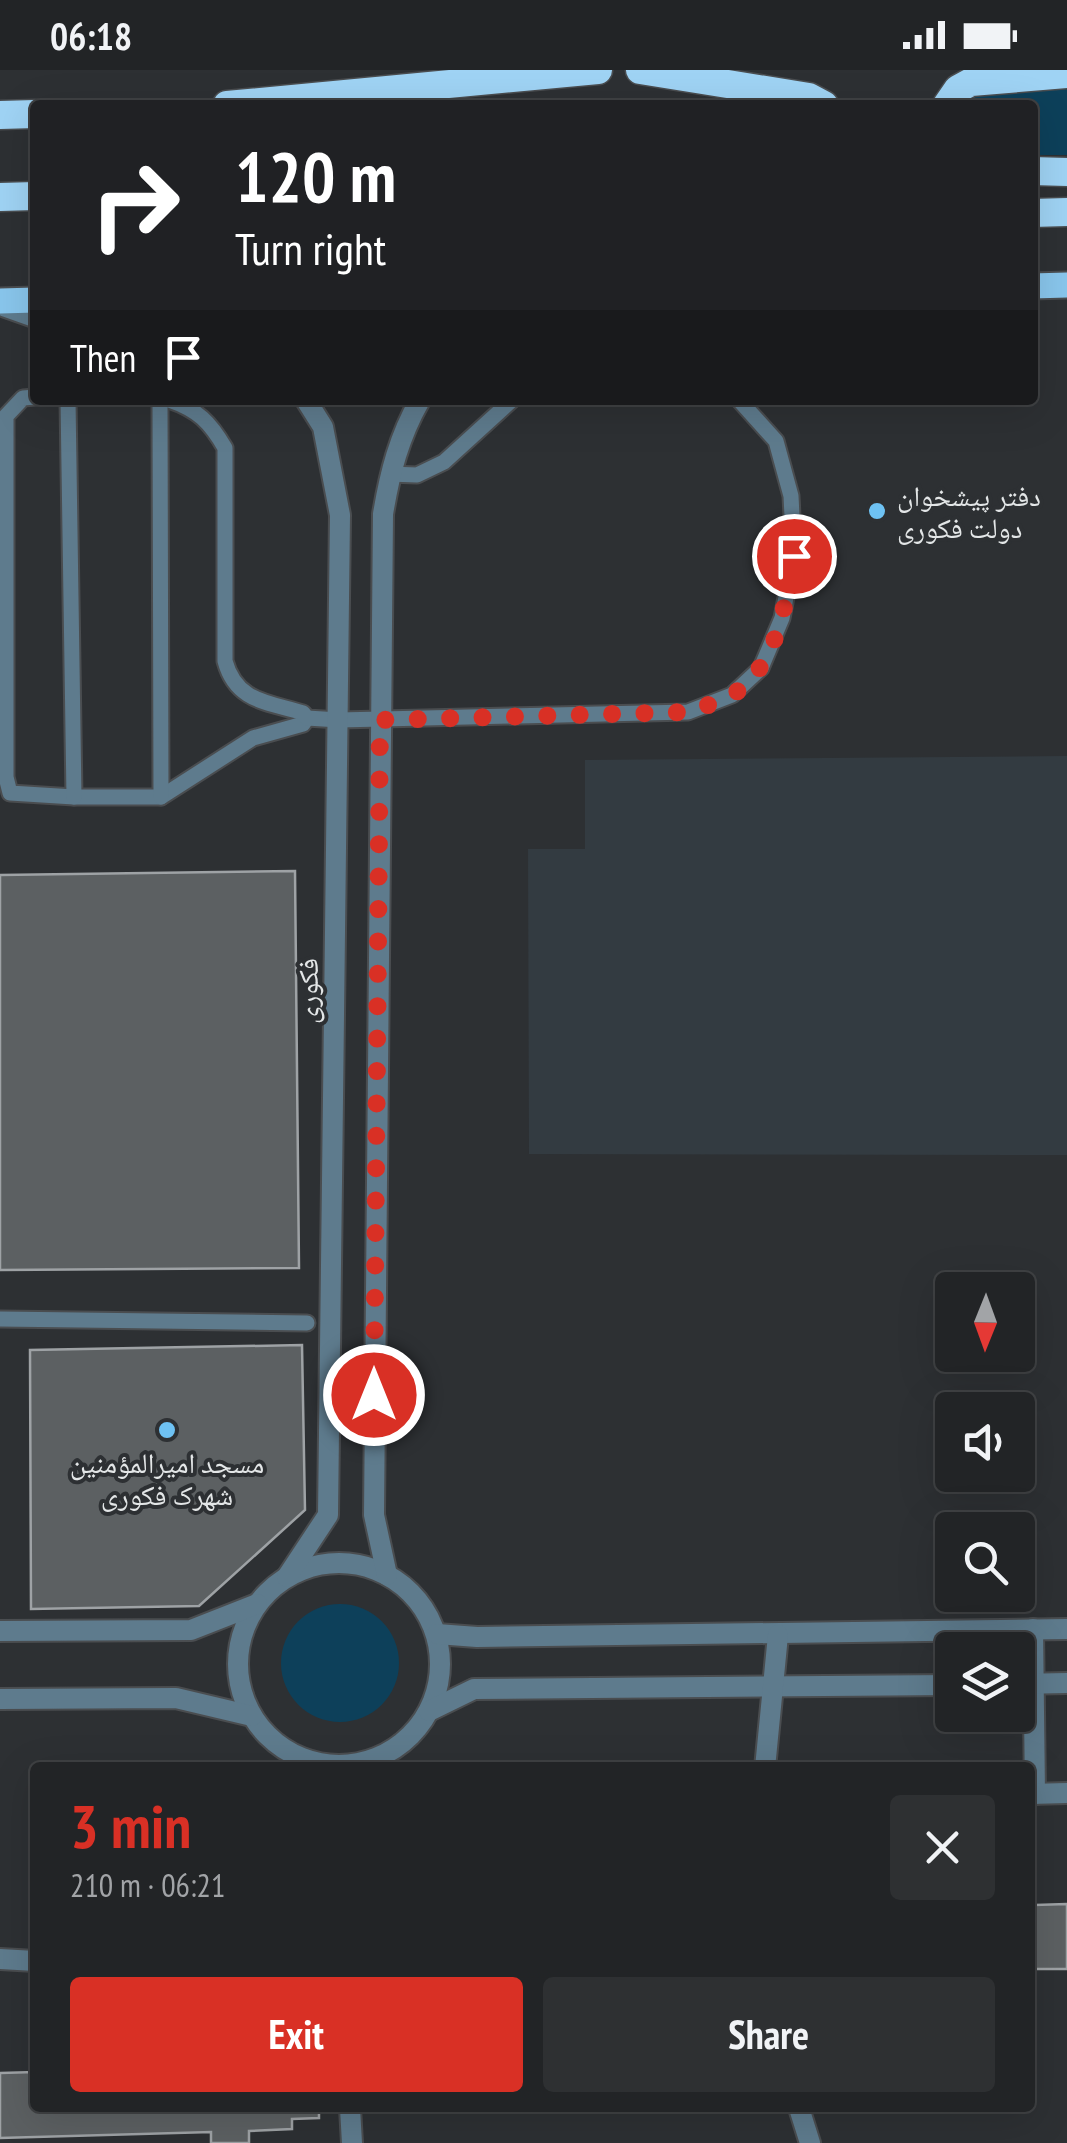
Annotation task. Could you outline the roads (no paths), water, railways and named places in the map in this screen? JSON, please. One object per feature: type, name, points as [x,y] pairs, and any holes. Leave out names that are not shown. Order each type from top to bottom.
[{"type":"highway","points":[[280,100],[598,70]]},
{"type":"highway","points":[[640,70],[815,100]]},
{"type":"highway","points":[[950,100],[958,89],[971,82],[1067,74]]},
{"type":"highway","points":[[0,115],[30,114]]},
{"type":"highway","points":[[1038,171],[1067,172]]},
{"type":"highway","points":[[0,197],[30,196]]},
{"type":"highway","points":[[1038,214],[1067,212]]},
{"type":"main road","points":[[1038,286],[1067,285]]},
{"type":"main road","points":[[0,304],[30,301]]},
{"type":"street","name":"فکوری","points":[[287,1577],[328,1514],[340,515],[324,427],[309,405]]},
{"type":"street","points":[[388,1575],[374,1515],[382,514],[402,432],[417,405]]},
{"type":"street","points":[[0,1631],[191,1630],[257,1604],[287,1577],[311,1567],[363,1565],[388,1575],[409,1590],[426,1610],[437,1634],[441,1660],[439,1687],[430,1711],[417,1730],[381,1762]]},
{"type":"street","points":[[257,1604],[240,1639],[238,1666],[242,1692],[252,1716],[269,1738],[310,1762]]},
{"type":"street","points":[[437,1634],[778,1635],[1067,1629]]},
{"type":"street","points":[[766,1762],[778,1635]]},
{"type":"street","points":[[1035,1683],[1067,1682]]},
{"type":"street","points":[[430,1711],[474,1688],[935,1685]]},
{"type":"street","points":[[0,1699],[176,1698],[252,1716]]},
{"type":"street","points":[[1027,1732],[1030,1762]]},
{"type":"street","points":[[1035,1794],[1067,1793]]},
{"type":"street","points":[[0,1959],[30,1961]]},
{"type":"street","points":[[350,2112],[352,2143]]},
{"type":"street","points":[[800,2112],[810,2143]]},
{"type":"lane","points":[[0,304],[30,318]]},
{"type":"lane","points":[[30,398],[23,398],[6,416],[6,777],[10,793],[74,798],[161,797],[253,738],[303,724],[307,718]]},
{"type":"lane","points":[[68,405],[74,798]]},
{"type":"lane","points":[[160,405],[161,797]]},
{"type":"lane","points":[[183,405],[210,423],[224,448],[225,661],[230,679],[244,695],[304,713],[307,718]]},
{"type":"lane","points":[[389,474],[417,474],[444,462],[507,405]]},
{"type":"lane","points":[[307,718],[380,720],[688,712],[732,695],[761,668],[782,618],[794,556],[790,496],[776,440],[744,405]]},
{"type":"lane","points":[[0,1319],[307,1322]]},
{"type":"place","name":"دفتر پیشخوان دولت فکوری","points":[[877,511]]},
{"type":"place","name":"مسجد امیرالمؤمنین شهرک فکوری","points":[[167,1430]]}]
